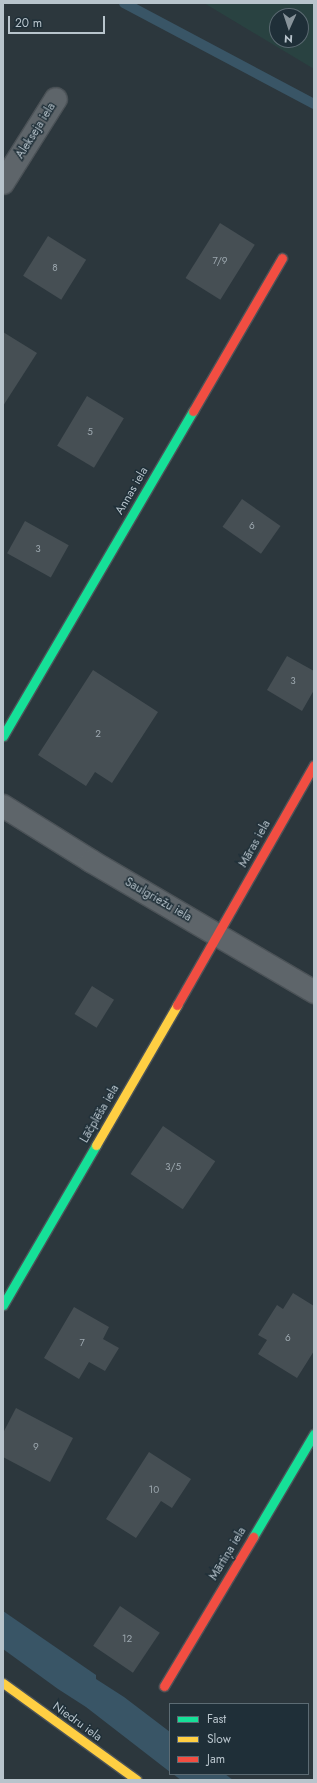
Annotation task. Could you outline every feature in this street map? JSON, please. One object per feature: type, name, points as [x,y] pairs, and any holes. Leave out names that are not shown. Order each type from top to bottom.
[{"type":"street","name":"Alekseja iela","points":[[3,183],[56,99]]},
{"type":"street","name":"Annas iela","points":[[3,736],[282,258]]},
{"type":"street","name":"Māras iela","points":[[218,935],[314,765]]},
{"type":"street","name":"Saulgriežu iela","points":[[3,806],[91,861],[314,992]]},
{"type":"street","name":"Lāčplēša iela","points":[[3,1305],[218,935]]},
{"type":"street","name":"Mārtiņa iela","points":[[164,1686],[314,1434]]},
{"type":"street","name":"Niedru iela","points":[[3,1683],[137,1780]]},
{"type":"green space","points":[[204,3],[314,3],[314,69],[279,48],[309,48],[309,8],[269,8],[269,42]]},
{"type":"water","points":[[3,1611],[96,1675],[96,1679],[124,1697],[169,1731],[169,1771],[86,1707],[58,1689],[3,1649]]},
{"type":"water","points":[[174,1775],[226,1775],[233,1780],[181,1780]]},
{"type":"building","points":[[220,223],[255,245],[220,300],[186,278]]},
{"type":"building","points":[[48,236],[86,260],[61,300],[23,276]]},
{"type":"building","points":[[3,332],[37,353],[3,406]]},
{"type":"building","points":[[87,396],[124,418],[94,468],[57,446]]},
{"type":"building","points":[[242,499],[281,526],[261,554],[222,527]]},
{"type":"building","points":[[25,521],[69,545],[51,578],[7,553]]},
{"type":"building","points":[[287,656],[314,671],[314,690],[302,711],[267,690]]},
{"type":"building","points":[[93,670],[158,712],[112,783],[95,772],[86,786],[38,755]]},
{"type":"building","points":[[92,986],[114,1000],[97,1028],[75,1014]]},
{"type":"building","points":[[163,1126],[215,1161],[183,1209],[131,1174]]},
{"type":"building","points":[[293,1293],[314,1306],[314,1351],[297,1378],[258,1354],[267,1340],[258,1335],[277,1305],[283,1309]]},
{"type":"building","points":[[74,1307],[109,1327],[103,1339],[119,1348],[105,1371],[89,1362],[79,1379],[44,1358]]},
{"type":"building","points":[[16,1408],[73,1438],[50,1482],[3,1457],[3,1433]]},
{"type":"building","points":[[149,1452],[191,1479],[172,1508],[161,1501],[136,1538],[106,1519]]},
{"type":"building","points":[[120,1606],[160,1633],[133,1673],[93,1646]]},
{"type":"waterway","points":[[124,3],[314,104]]},
{"type":"traffic: fast","points":[[3,736],[193,411]]},
{"type":"traffic: fast","points":[[3,1305],[96,1145]]},
{"type":"traffic: fast","points":[[253,1537],[314,1434]]},
{"type":"traffic: slow","points":[[96,1145],[177,1005]]},
{"type":"traffic: slow","points":[[3,1683],[137,1780]]},
{"type":"traffic: jam","points":[[193,411],[282,258]]},
{"type":"traffic: jam","points":[[177,1005],[314,765]]},
{"type":"traffic: jam","points":[[164,1686],[253,1537]]}]
